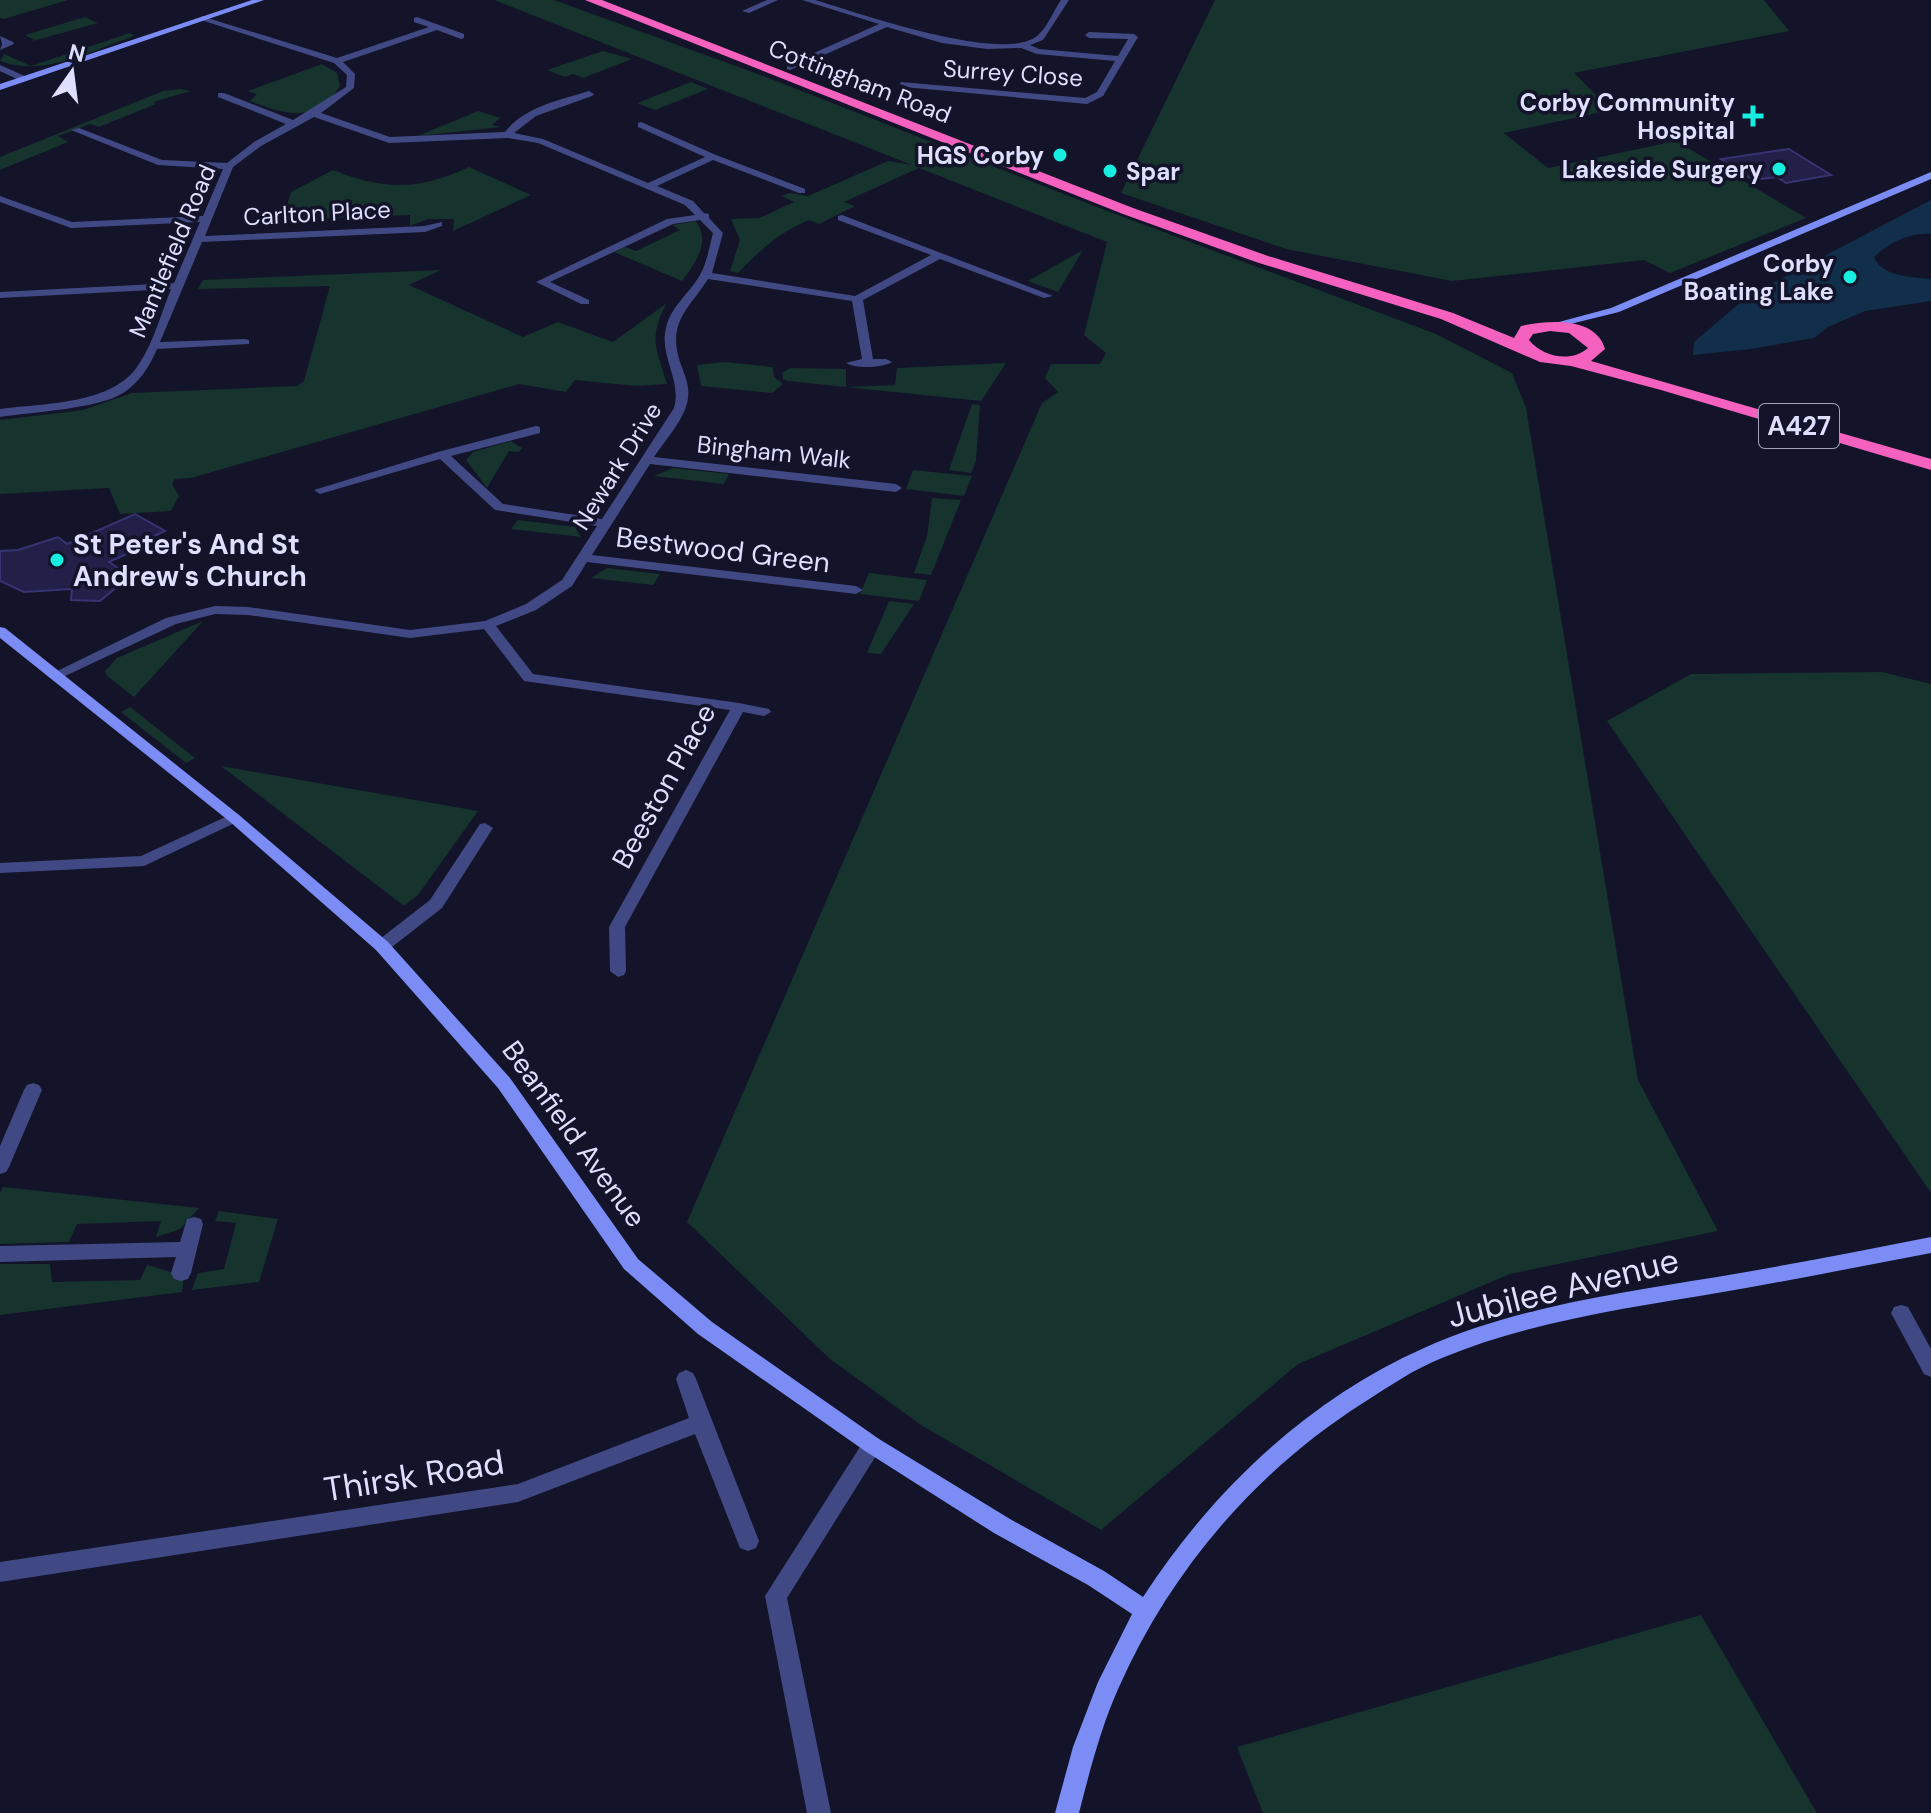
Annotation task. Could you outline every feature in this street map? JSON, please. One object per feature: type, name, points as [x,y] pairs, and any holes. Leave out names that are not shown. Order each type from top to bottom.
[{"type":"highway","name":"Cottingham Road","points":[[572,0],[664,31]]},
{"type":"highway","name":"Cottingham Road","points":[[591,0],[1128,211],[1262,259],[1447,316],[1529,351]]},
{"type":"highway","name":"Cottingham Road","points":[[1447,316],[1548,326]]},
{"type":"highway","name":"A427","points":[[1548,326],[1573,328],[1667,386]]},
{"type":"highway","points":[[1529,351],[1523,346],[1522,335],[1548,326]]},
{"type":"highway","points":[[1571,361],[1588,357],[1596,343]]},
{"type":"highway","name":"A427","points":[[1529,351],[1548,359],[1571,361],[1667,386],[1931,465]]},
{"type":"street","points":[[0,87],[260,0]]},
{"type":"street","points":[[746,11],[774,0]]},
{"type":"street","points":[[806,0],[952,42],[1022,45],[1037,51],[1121,59]]},
{"type":"street","points":[[1022,45],[1040,38],[1065,0]]},
{"type":"street","points":[[204,18],[337,61],[437,27]]},
{"type":"street","points":[[417,20],[461,36]]},
{"type":"street","points":[[790,67],[886,24]]},
{"type":"street","name":"Surrey Close","points":[[904,84],[1087,101],[1099,96],[1134,37],[1089,35]]},
{"type":"street","points":[[0,39],[10,44],[0,47]]},
{"type":"street","name":"Mantlefield Road","points":[[0,413],[93,400],[119,391],[144,367],[229,166],[244,152],[315,114],[350,88],[351,74],[337,61]]},
{"type":"street","points":[[0,68],[24,79]]},
{"type":"street","points":[[893,89],[923,76]]},
{"type":"street","points":[[247,94],[227,97],[294,124]]},
{"type":"street","points":[[508,135],[523,119],[589,94]]},
{"type":"street","points":[[315,114],[389,140],[508,135],[540,141],[689,203],[705,216]]},
{"type":"street","points":[[641,125],[786,189],[802,191]]},
{"type":"street","points":[[76,130],[161,163],[229,166]]},
{"type":"street","points":[[649,186],[713,157]]},
{"type":"street","name":"Cottingham Road","points":[[1548,326],[1615,310],[1931,175]]},
{"type":"street","points":[[0,199],[71,225],[207,219]]},
{"type":"street","points":[[585,302],[541,282],[671,221],[705,216]]},
{"type":"street","name":"Newark Drive","points":[[58,674],[160,625],[215,610],[248,611],[410,634],[488,625],[531,607],[567,583],[685,397],[670,338],[674,312],[705,275],[718,233],[705,216]]},
{"type":"street","points":[[842,218],[1048,296]]},
{"type":"street","name":"Carlton Place","points":[[197,239],[425,229],[438,224]]},
{"type":"street","points":[[705,275],[857,299],[939,255]]},
{"type":"street","points":[[0,295],[176,286]]},
{"type":"street","points":[[1016,299],[1030,289]]},
{"type":"street","points":[[857,299],[868,363]]},
{"type":"street","points":[[1596,343],[1600,327],[1615,310]]},
{"type":"street","points":[[152,346],[222,338],[245,342]]},
{"type":"street","points":[[852,363],[886,362]]},
{"type":"street","points":[[320,490],[536,430]]},
{"type":"street","points":[[442,455],[499,507],[607,524]]},
{"type":"street","name":"Bingham Walk","points":[[647,460],[896,488]]},
{"type":"street","points":[[340,484],[348,496]]},
{"type":"street","name":"Bestwood Green","points":[[585,558],[856,590]]},
{"type":"street","points":[[770,580],[779,564]]},
{"type":"street","name":"Beeston Place","points":[[488,625],[529,678],[739,707],[617,927],[618,971]]},
{"type":"street","name":"Beanfield Avenue","points":[[0,631],[58,674],[234,818],[382,946],[504,1083],[631,1264],[705,1328],[872,1445],[1146,1611]]},
{"type":"street","points":[[739,707],[764,712]]},
{"type":"street","points":[[0,868],[144,861],[234,818]]},
{"type":"street","points":[[382,946],[436,904],[485,828]]},
{"type":"street","points":[[0,1167],[33,1090]]},
{"type":"street","points":[[181,1273],[194,1224]]},
{"type":"street","name":"Jubilee Avenue","points":[[1067,1813],[1076,1771],[1108,1683],[1146,1611],[1209,1520],[1253,1474],[1305,1430],[1360,1393],[1433,1353],[1514,1326],[1606,1303],[1931,1245]]},
{"type":"street","points":[[0,1254],[188,1249]]},
{"type":"street","points":[[1901,1313],[1931,1368]]},
{"type":"street","points":[[686,1379],[748,1541]]},
{"type":"street","name":"Thirsk Road","points":[[0,1572],[518,1493],[701,1423]]},
{"type":"street","points":[[819,1813],[776,1596],[872,1445]]},
{"type":"green space","points":[[0,0],[68,0],[4,19],[0,18]]},
{"type":"green space","points":[[494,0],[554,0],[766,77],[1102,209],[1436,334],[1512,373],[1526,408],[1638,1080],[1718,1231],[1510,1274],[1298,1364],[1101,1530],[921,1425],[830,1359],[687,1222],[1042,403],[1058,392],[1045,378],[1051,364],[1100,364],[1106,353],[1084,335],[1107,242],[919,168],[844,202],[855,206],[819,224],[809,220],[798,225],[770,243],[738,273],[730,271],[740,240],[731,219],[759,218],[794,202],[781,196],[790,193],[808,196],[888,161],[912,165]]},
{"type":"green space","points":[[1215,0],[1764,0],[1789,31],[1574,73],[1611,110],[1504,133],[1548,168],[1676,141],[1806,218],[1670,273],[1644,260],[1452,281],[1286,249],[1121,193]]},
{"type":"green space","points":[[85,17],[98,23],[26,43],[35,40],[25,35]]},
{"type":"green space","points":[[130,33],[134,36],[85,55],[33,66]]},
{"type":"green space","points":[[603,51],[632,59],[583,78],[573,74],[565,77],[547,70]]},
{"type":"green space","points":[[4,54],[31,66],[0,61]]},
{"type":"green space","points":[[322,64],[337,73],[340,86],[321,106],[299,113],[275,110],[250,101],[257,94],[248,91]]},
{"type":"green space","points":[[691,82],[708,89],[655,110],[637,103]]},
{"type":"green space","points":[[163,91],[191,91],[153,102],[156,104],[99,127],[90,124],[58,136],[68,142],[0,170],[0,157]]},
{"type":"green space","points":[[478,111],[500,118],[492,125],[501,127],[418,136]]},
{"type":"green space","points":[[469,167],[531,195],[453,231],[454,219],[428,219],[410,226],[410,215],[282,220],[291,192],[333,170],[369,181],[401,185],[433,180]]},
{"type":"green space","points":[[696,221],[702,243],[693,266],[682,281],[614,252],[625,247],[636,251],[680,230],[672,225]]},
{"type":"green space","points":[[1083,250],[1058,292],[1028,281]]},
{"type":"green space","points":[[441,270],[409,285],[523,337],[558,322],[613,342],[667,303],[657,325],[656,343],[667,384],[636,386],[575,380],[566,392],[519,384],[191,478],[175,479],[172,484],[179,496],[171,511],[120,514],[109,488],[0,494],[0,420],[83,410],[132,393],[297,386],[304,381],[330,286],[198,289],[203,280]]},
{"type":"green space","points":[[724,362],[773,367],[774,377],[783,384],[772,393],[701,386],[697,365]]},
{"type":"green space","points":[[1006,363],[981,401],[788,381],[783,379],[782,373],[790,368],[846,369],[846,387],[895,385],[897,368]]},
{"type":"green space","points":[[972,404],[980,405],[976,461],[971,473],[949,470]]},
{"type":"green space","points":[[511,441],[522,448],[519,452],[509,451],[487,488],[466,460],[473,452]]},
{"type":"green space","points":[[673,468],[729,474],[724,484],[654,476]]},
{"type":"green space","points":[[913,470],[972,476],[964,496],[906,489]]},
{"type":"green space","points":[[932,498],[961,500],[931,575],[914,573],[927,536]]},
{"type":"green space","points":[[518,520],[575,527],[581,537],[511,529]]},
{"type":"green space","points":[[607,568],[660,574],[653,585],[591,578]]},
{"type":"green space","points":[[869,573],[927,580],[919,601],[860,594]]},
{"type":"green space","points":[[889,601],[914,604],[881,654],[867,653]]},
{"type":"green space","points":[[203,621],[134,697],[107,676],[105,671],[117,658]]},
{"type":"green space","points":[[1882,672],[1931,684],[1931,1193],[1607,721],[1691,674]]},
{"type":"green space","points":[[130,707],[195,758],[186,763],[121,712]]},
{"type":"green space","points":[[221,766],[478,811],[418,895],[404,906]]},
{"type":"green space","points":[[3,1187],[199,1208],[180,1229],[156,1237],[161,1221],[77,1224],[69,1242],[0,1244],[0,1193]]},
{"type":"green space","points":[[219,1211],[278,1219],[259,1282],[192,1290],[198,1273],[224,1269],[236,1223],[215,1221]]},
{"type":"green space","points":[[0,1264],[50,1264],[52,1282],[140,1280],[147,1265],[184,1276],[182,1292],[0,1315]]},
{"type":"green space","points":[[1701,1615],[1817,1813],[1263,1813],[1237,1747]]},
{"type":"water","name":"Corby Boating Lake","points":[[1931,200],[1931,234],[1900,240],[1874,257],[1878,264],[1891,272],[1931,279],[1931,301],[1865,311],[1828,327],[1814,338],[1693,355],[1694,342],[1748,296]]},
{"type":"building","name":"Lakeside Surgery","points":[[1789,149],[1831,175],[1786,183],[1777,177],[1753,180],[1721,159]]},
{"type":"building","name":"St Peter's And St Andrew's Church","points":[[135,514],[165,531],[142,542],[146,545],[109,562],[134,579],[118,586],[100,601],[71,600],[72,589],[24,592],[0,581],[0,551],[18,550],[58,537],[67,544]]},
{"type":"place","name":"Corby Community Hospital","points":[[1753,116]]},
{"type":"place","name":"HGS Corby","points":[[1060,155]]},
{"type":"place","name":"Lakeside Surgery","points":[[1779,169]]},
{"type":"place","name":"Spar","points":[[1110,171]]},
{"type":"place","name":"Corby Boating Lake","points":[[1850,277]]},
{"type":"place","name":"St Peter's And St Andrew's Church","points":[[57,560]]}]
